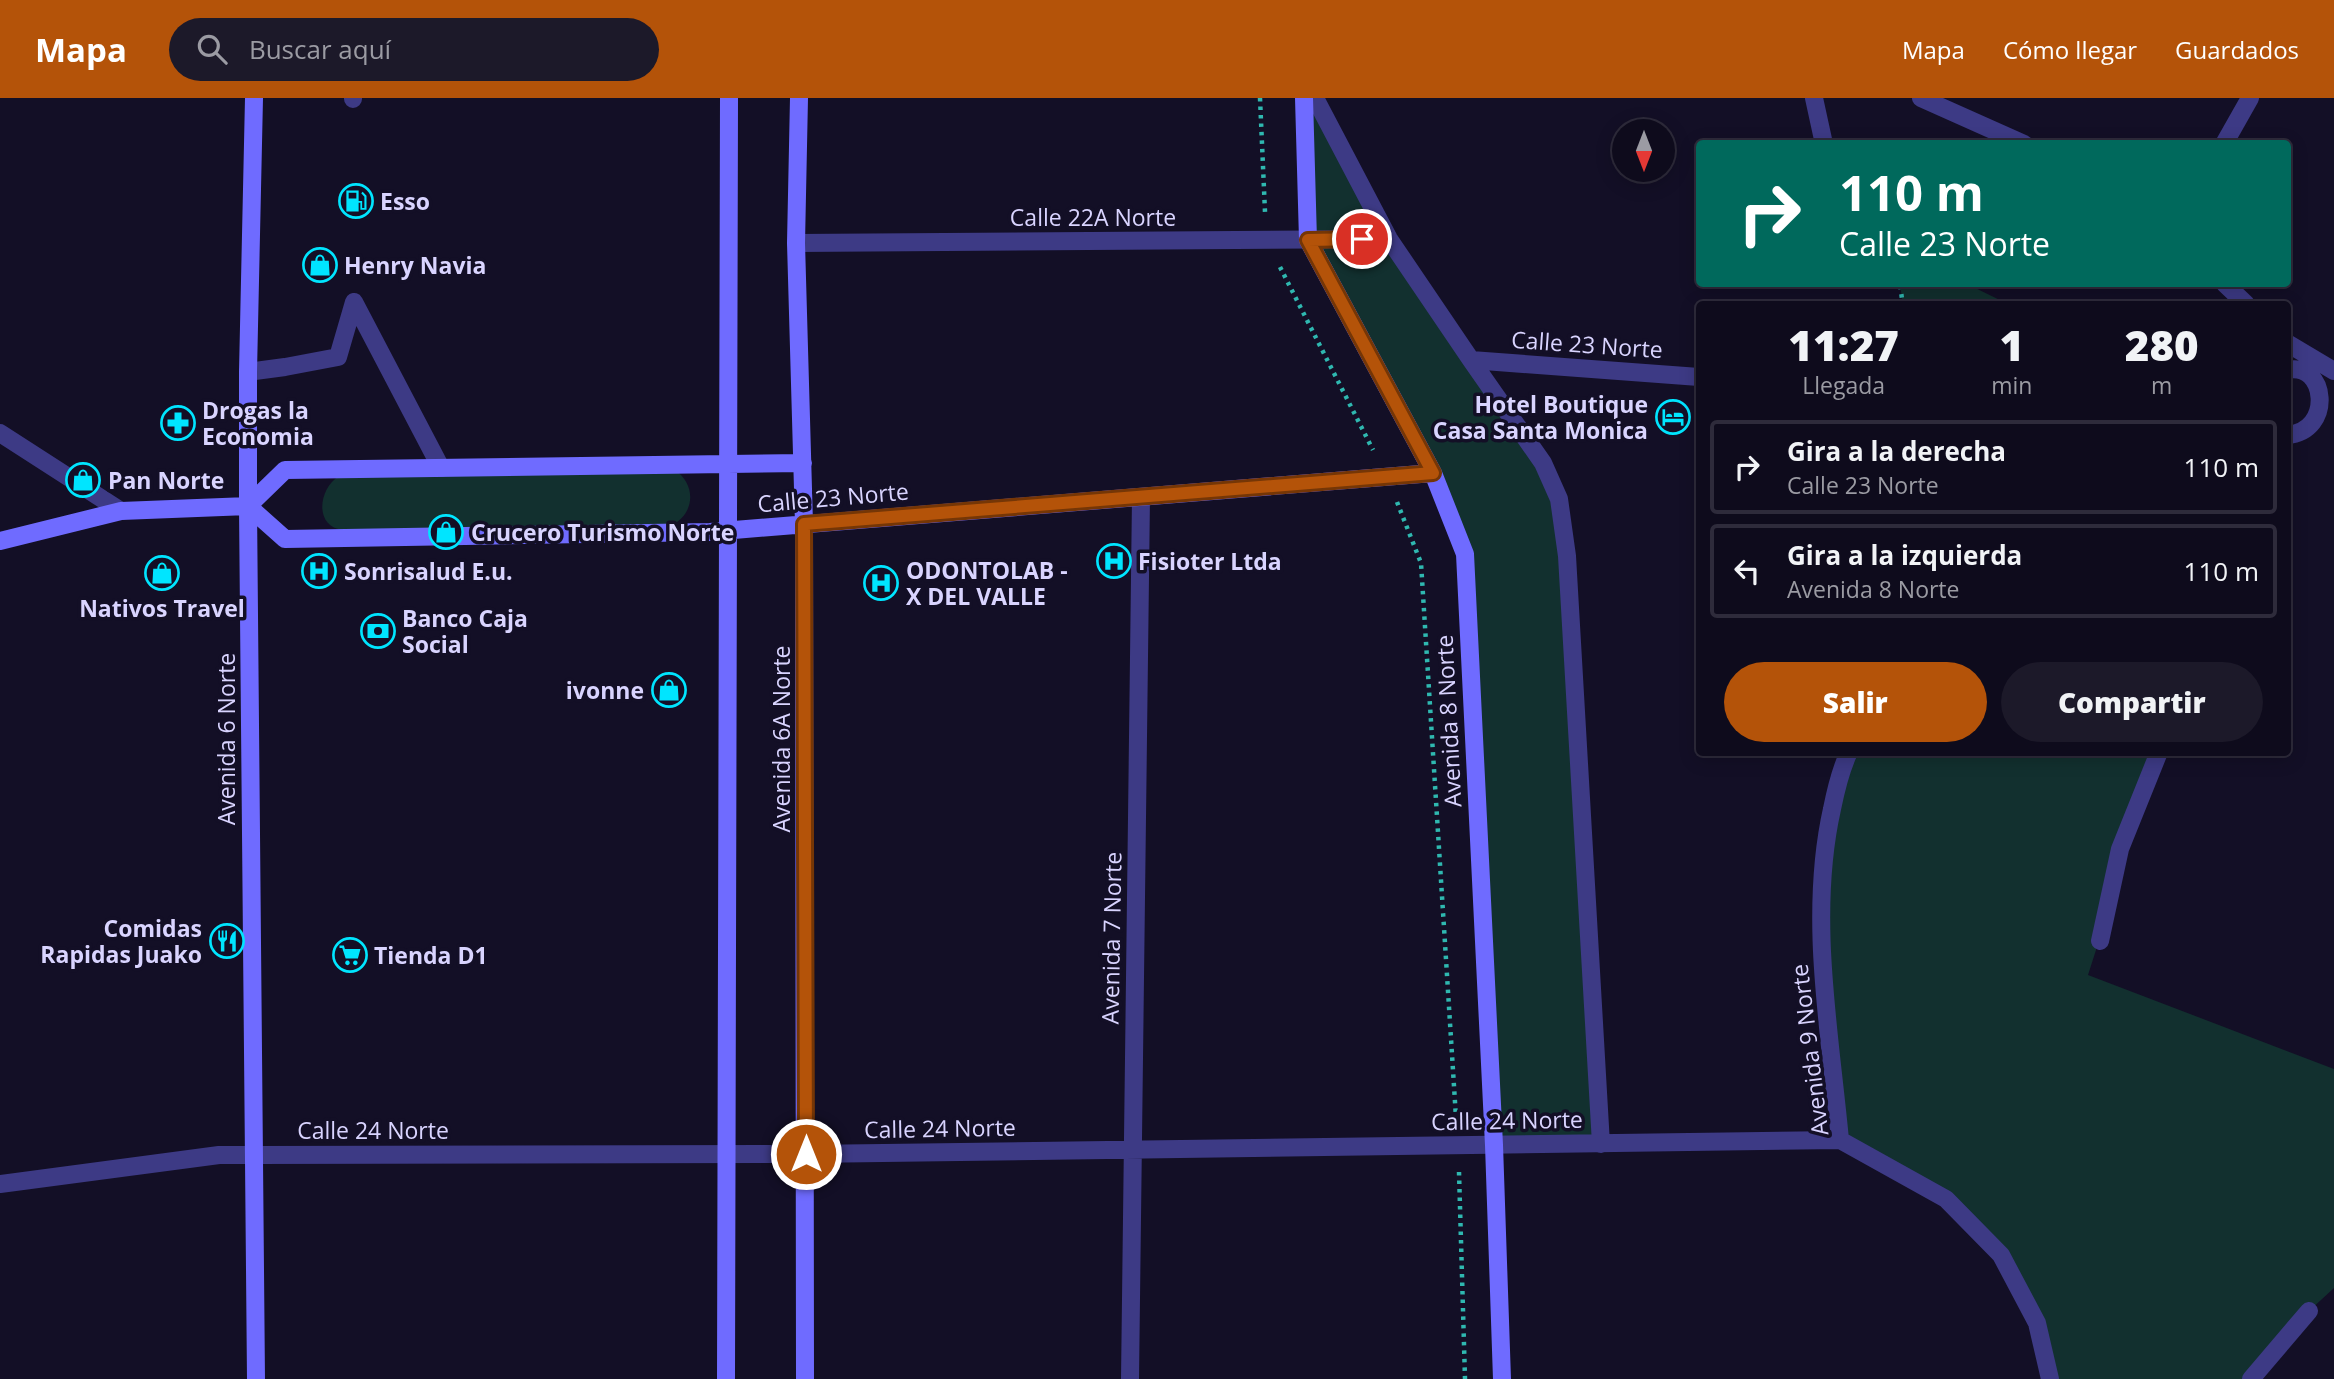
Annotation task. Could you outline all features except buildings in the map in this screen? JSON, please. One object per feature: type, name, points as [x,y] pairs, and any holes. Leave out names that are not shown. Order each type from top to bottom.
[{"type":"street","name":"Avenida 6 Norte","points":[[254,98],[248,506],[256,1379]]},
{"type":"street","points":[[726,1379],[729,98]]},
{"type":"street","name":"Avenida 6A Norte","points":[[799,98],[796,243],[804,524],[805,1379]]},
{"type":"street","name":"Avenida 8 Norte","points":[[1304,98],[1308,240],[1433,473],[1465,554],[1494,1145],[1502,1379]]},
{"type":"street","points":[[1315,98],[1390,239],[1543,463],[1559,499],[1567,556],[1601,1143]]},
{"type":"street","points":[[1814,98],[1823,140]]},
{"type":"street","points":[[1921,98],[2015,140]]},
{"type":"street","points":[[2226,140],[2250,98]]},
{"type":"street","name":"Calle 22A Norte","points":[[796,243],[1390,239]]},
{"type":"street","points":[[2228,287],[2243,301]]},
{"type":"street","points":[[248,372],[285,368],[338,356],[354,302],[441,468]]},
{"type":"street","points":[[2291,346],[2327,375]]},
{"type":"street","name":"Calle 23 Norte","points":[[1471,360],[1696,377]]},
{"type":"street","points":[[2291,369],[2327,375]]},
{"type":"street","points":[[2291,435],[2302,434],[2315,427],[2324,414],[2327,375]]},
{"type":"street","points":[[0,433],[121,511]]},
{"type":"street","name":"Calle 23 Norte","points":[[803,463],[285,470],[248,506],[285,539],[729,530],[1433,473]]},
{"type":"street","name":"Avenida 7 Norte","points":[[1130,1379],[1141,497]]},
{"type":"street","points":[[0,541],[121,511],[248,506]]},
{"type":"street","name":"Avenida 9 Norte","points":[[1847,756],[1841,769],[1821,873],[1822,960],[1840,1140],[1946,1199],[2001,1255],[2037,1323],[2050,1379]]},
{"type":"street","points":[[2100,940],[2120,849],[2157,756]]},
{"type":"street","name":"Calle 24 Norte","points":[[0,1184],[219,1155],[254,1154],[806,1154],[1840,1140]]},
{"type":"street","points":[[2251,1379],[2309,1311]]},
{"type":"path","points":[[1260,98],[1267,240],[1387,477],[1421,563],[1458,1145],[1465,1379]]},
{"type":"green space","points":[[1304,98],[1389,239],[1559,499],[1601,1144],[1494,1145],[1465,554],[1308,240]]},
{"type":"green space","points":[[1900,287],[1973,287],[2002,301],[1900,301]]},
{"type":"green space","points":[[675,470],[687,484],[690,500],[684,515],[670,526],[343,530],[327,522],[322,507],[327,490],[339,476]]},
{"type":"green space","points":[[1848,756],[2158,756],[2088,975],[2334,1069],[2334,1288],[2309,1311],[2251,1379],[2050,1379],[2001,1255],[1946,1199],[1840,1140],[1821,873]]},
{"type":"place","name":"Esso","points":[[356,201]]},
{"type":"place","name":"Henry Navia","points":[[320,265]]},
{"type":"place","name":"Hotel Boutique Casa Santa Monica","points":[[1673,417]]},
{"type":"place","name":"Drogas la Economia","points":[[178,423]]},
{"type":"place","name":"Pan Norte","points":[[83,480]]},
{"type":"place","name":"Crucero Turismo Norte","points":[[446,532]]},
{"type":"place","name":"Fisioter Ltda","points":[[1114,561]]},
{"type":"place","name":"Sonrisalud E.u.","points":[[319,571]]},
{"type":"place","name":"Nativos Travel","points":[[162,573]]},
{"type":"place","name":"ODONTOLAB - X DEL VALLE","points":[[881,583]]},
{"type":"place","name":"Banco Caja Social","points":[[378,631]]},
{"type":"place","name":"ivonne","points":[[669,690]]},
{"type":"place","name":"Comidas Rapidas Juako","points":[[227,941]]},
{"type":"place","name":"Tienda D1","points":[[350,955]]},
{"type":"route","points":[[806,1154],[804,524],[1433,473],[1308,240],[1362,239]]}]
